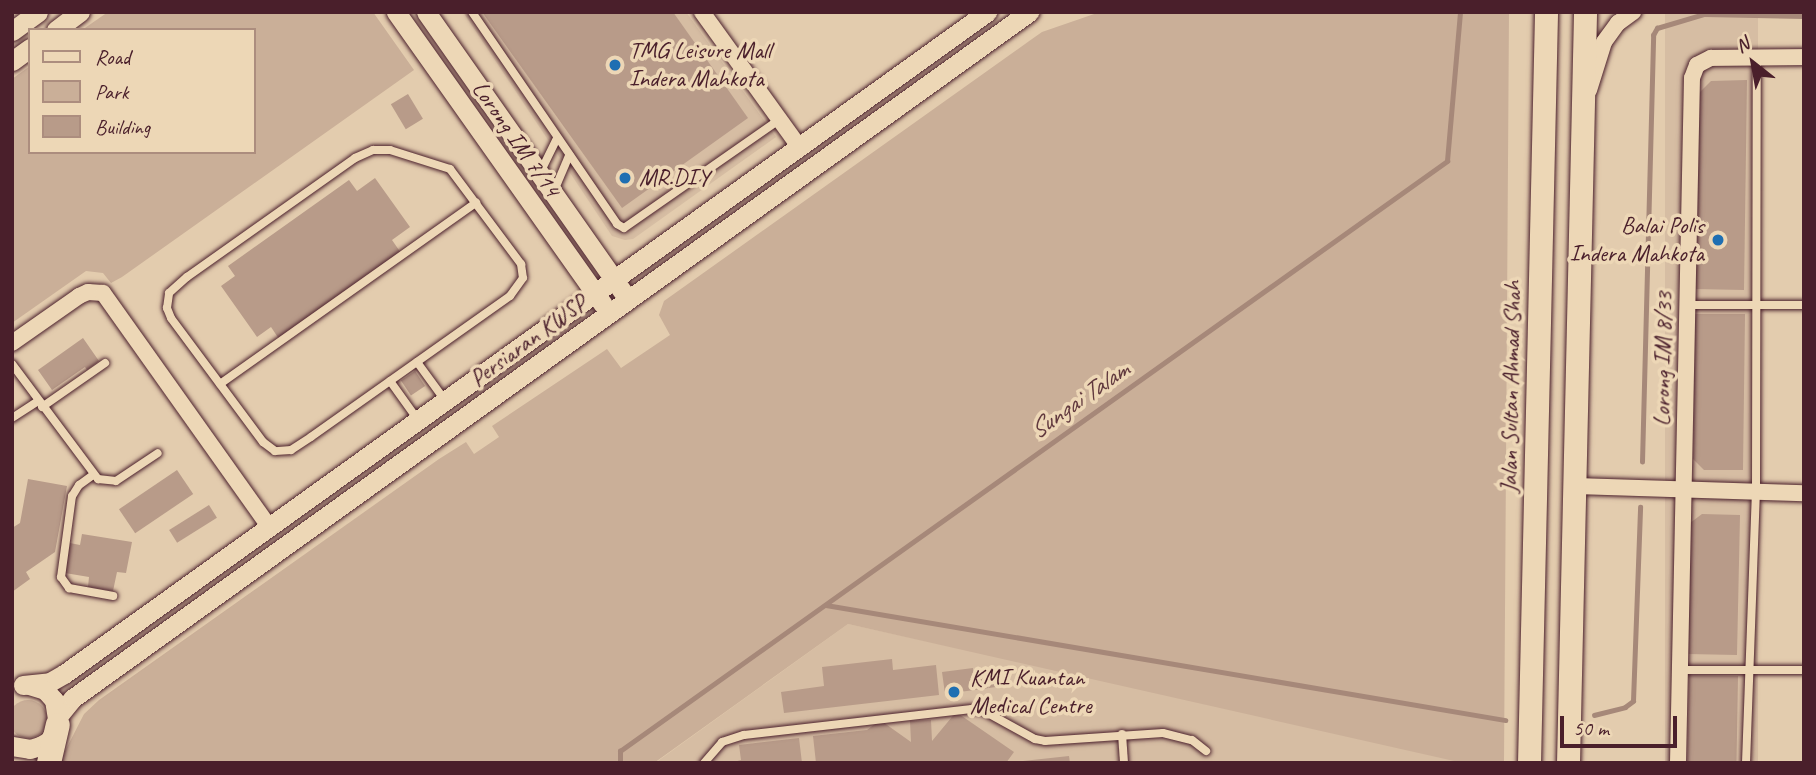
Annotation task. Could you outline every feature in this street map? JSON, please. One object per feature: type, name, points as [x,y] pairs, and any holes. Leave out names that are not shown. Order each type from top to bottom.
[{"type":"main road","name":"Jalan Sultan Ahmad Shah","points":[[1529,763],[1546,12]]},
{"type":"main road","points":[[1568,763],[1585,12]]},
{"type":"main road","points":[[50,763],[59,720]]},
{"type":"street","points":[[12,31],[38,12]]},
{"type":"street","points":[[58,28],[80,12]]},
{"type":"street","name":"Lorong IM 7/14","points":[[396,12],[610,313]]},
{"type":"street","name":"Lorong IM 7/14","points":[[426,12],[629,299]]},
{"type":"street","points":[[702,12],[800,148]]},
{"type":"street","name":"Persiaran KWSP","points":[[16,687],[57,679],[987,12]]},
{"type":"street","name":"Persiaran KWSP","points":[[12,746],[30,749],[49,741],[73,698],[795,183],[1029,12]]},
{"type":"street","points":[[1539,12],[1545,56]]},
{"type":"street","points":[[1585,102],[1604,43],[1618,23],[1633,12]]},
{"type":"street","points":[[12,61],[28,49]]},
{"type":"street","name":"Lorong IM 8/33","points":[[1678,763],[1692,78],[1697,65],[1712,58],[1804,57]]},
{"type":"street","points":[[780,162],[795,183]]},
{"type":"street","points":[[12,343],[79,296],[88,292],[103,293],[269,527]]},
{"type":"street","points":[[1576,486],[1804,493]]},
{"type":"street","points":[[289,512],[303,532]]},
{"type":"street","name":"Persiaran KWSP","points":[[16,687],[39,687],[50,695],[59,720]]},
{"type":"lane","points":[[472,12],[617,224],[624,228],[779,120]]},
{"type":"lane","points":[[1746,763],[1756,492],[1757,57]]},
{"type":"lane","points":[[539,173],[557,138]]},
{"type":"lane","points":[[373,150],[390,150],[450,169],[476,203],[521,264],[523,278],[510,296],[298,446],[275,451],[262,442],[171,318],[167,299],[174,287],[355,158],[373,150]]},
{"type":"lane","points":[[553,193],[569,155]]},
{"type":"lane","points":[[220,384],[476,203]]},
{"type":"lane","points":[[1686,305],[1804,306]]},
{"type":"lane","points":[[417,362],[445,401]]},
{"type":"lane","points":[[12,418],[40,404],[105,363]]},
{"type":"lane","points":[[12,364],[93,475],[104,482],[116,481],[158,453]]},
{"type":"lane","points":[[390,381],[418,420]]},
{"type":"lane","points":[[93,475],[79,485],[72,496],[61,577],[69,588],[113,596]]},
{"type":"lane","points":[[1680,670],[1804,670]]},
{"type":"lane","points":[[704,763],[722,742],[744,735],[972,709],[984,710],[1035,739],[1045,741],[1163,733],[1192,740],[1206,751]]},
{"type":"lane","points":[[1122,734],[1124,763]]},
{"type":"shaded area","name":"TMG Leisure Mall Indera Mahkota","points":[[463,12],[686,12],[776,137],[633,239],[625,240],[612,236]]},
{"type":"shaded area","points":[[1665,12],[1758,12],[1758,763],[1665,763]]},
{"type":"shaded area","name":"KMI Kuantan Medical Centre","points":[[848,624],[1463,760],[1463,763],[655,763]]},
{"type":"green space","points":[[108,12],[373,12],[414,70],[122,277],[111,283],[103,273],[86,271],[12,323],[12,79],[28,67],[28,154],[256,154],[256,28],[85,28]]},
{"type":"green space","points":[[1100,12],[1509,12],[1504,763],[1463,763],[848,624],[654,763],[59,763],[84,714],[99,700],[439,459],[466,442],[474,454],[499,437],[492,426],[607,349],[621,368],[670,335],[659,315],[664,301],[1042,32]]},
{"type":"green space","points":[[28,700],[41,706],[47,719],[41,732],[28,738],[15,732],[9,719],[15,706]]},
{"type":"building","name":"TMG Leisure Mall Indera Mahkota","points":[[482,12],[673,12],[748,118],[622,208]]},
{"type":"building","points":[[1747,80],[1744,290],[1693,289],[1696,96],[1711,81]]},
{"type":"building","points":[[408,94],[423,119],[406,129],[391,104]]},
{"type":"building","points":[[375,178],[410,227],[392,240],[401,253],[279,339],[271,327],[257,337],[221,286],[235,276],[228,266],[349,180],[357,191]]},
{"type":"building","points":[[1695,314],[1745,314],[1743,470],[1704,470],[1693,459]]},
{"type":"building","points":[[83,338],[99,361],[87,370],[85,367],[52,390],[38,370]]},
{"type":"building","points":[[415,371],[425,386],[411,395],[401,381]]},
{"type":"building","points":[[177,470],[193,494],[135,533],[119,509]]},
{"type":"building","points":[[28,479],[67,486],[55,552],[26,572],[30,579],[12,592],[12,528],[20,523]]},
{"type":"building","points":[[209,505],[217,518],[177,543],[169,530]]},
{"type":"building","points":[[1702,514],[1740,515],[1737,655],[1688,654],[1690,523]]},
{"type":"building","points":[[82,534],[132,542],[126,573],[117,572],[113,591],[88,587],[89,577],[65,573],[70,543],[80,545]]},
{"type":"building","points":[[892,659],[893,670],[936,665],[939,695],[784,713],[781,692],[824,686],[822,667]]},
{"type":"building","points":[[973,668],[973,672],[994,669],[996,687],[945,694],[942,672]]},
{"type":"building","points":[[1689,675],[1738,676],[1736,763],[1687,762]]},
{"type":"building","name":"KMI Kuantan Medical Centre","points":[[956,712],[1014,752],[1006,763],[816,763],[813,736],[867,730],[880,720],[911,742],[910,721],[931,720],[932,741]]},
{"type":"building","points":[[799,738],[802,763],[730,763],[741,760],[739,745]]},
{"type":"building","name":"KMI Kuantan Medical Centre","points":[[1069,756],[1070,763],[1023,763],[1023,761]]},
{"type":"waterway","name":"Sungai Talam","points":[[620,763],[620,751],[1447,161],[1460,12]]},
{"type":"waterway","points":[[1642,462],[1653,35],[1657,28],[1704,14],[1804,16]]},
{"type":"waterway","points":[[1594,715],[1625,707],[1633,701],[1640,507]]},
{"type":"waterway","points":[[826,605],[1505,720]]},
{"type":"place","name":"TMG Leisure Mall Indera Mahkota","points":[[615,65]]},
{"type":"place","name":"MR.DIY","points":[[625,178]]},
{"type":"place","name":"Balai Polis Indera Mahkota","points":[[1718,240]]},
{"type":"place","name":"KMI Kuantan Medical Centre","points":[[954,692]]}]
